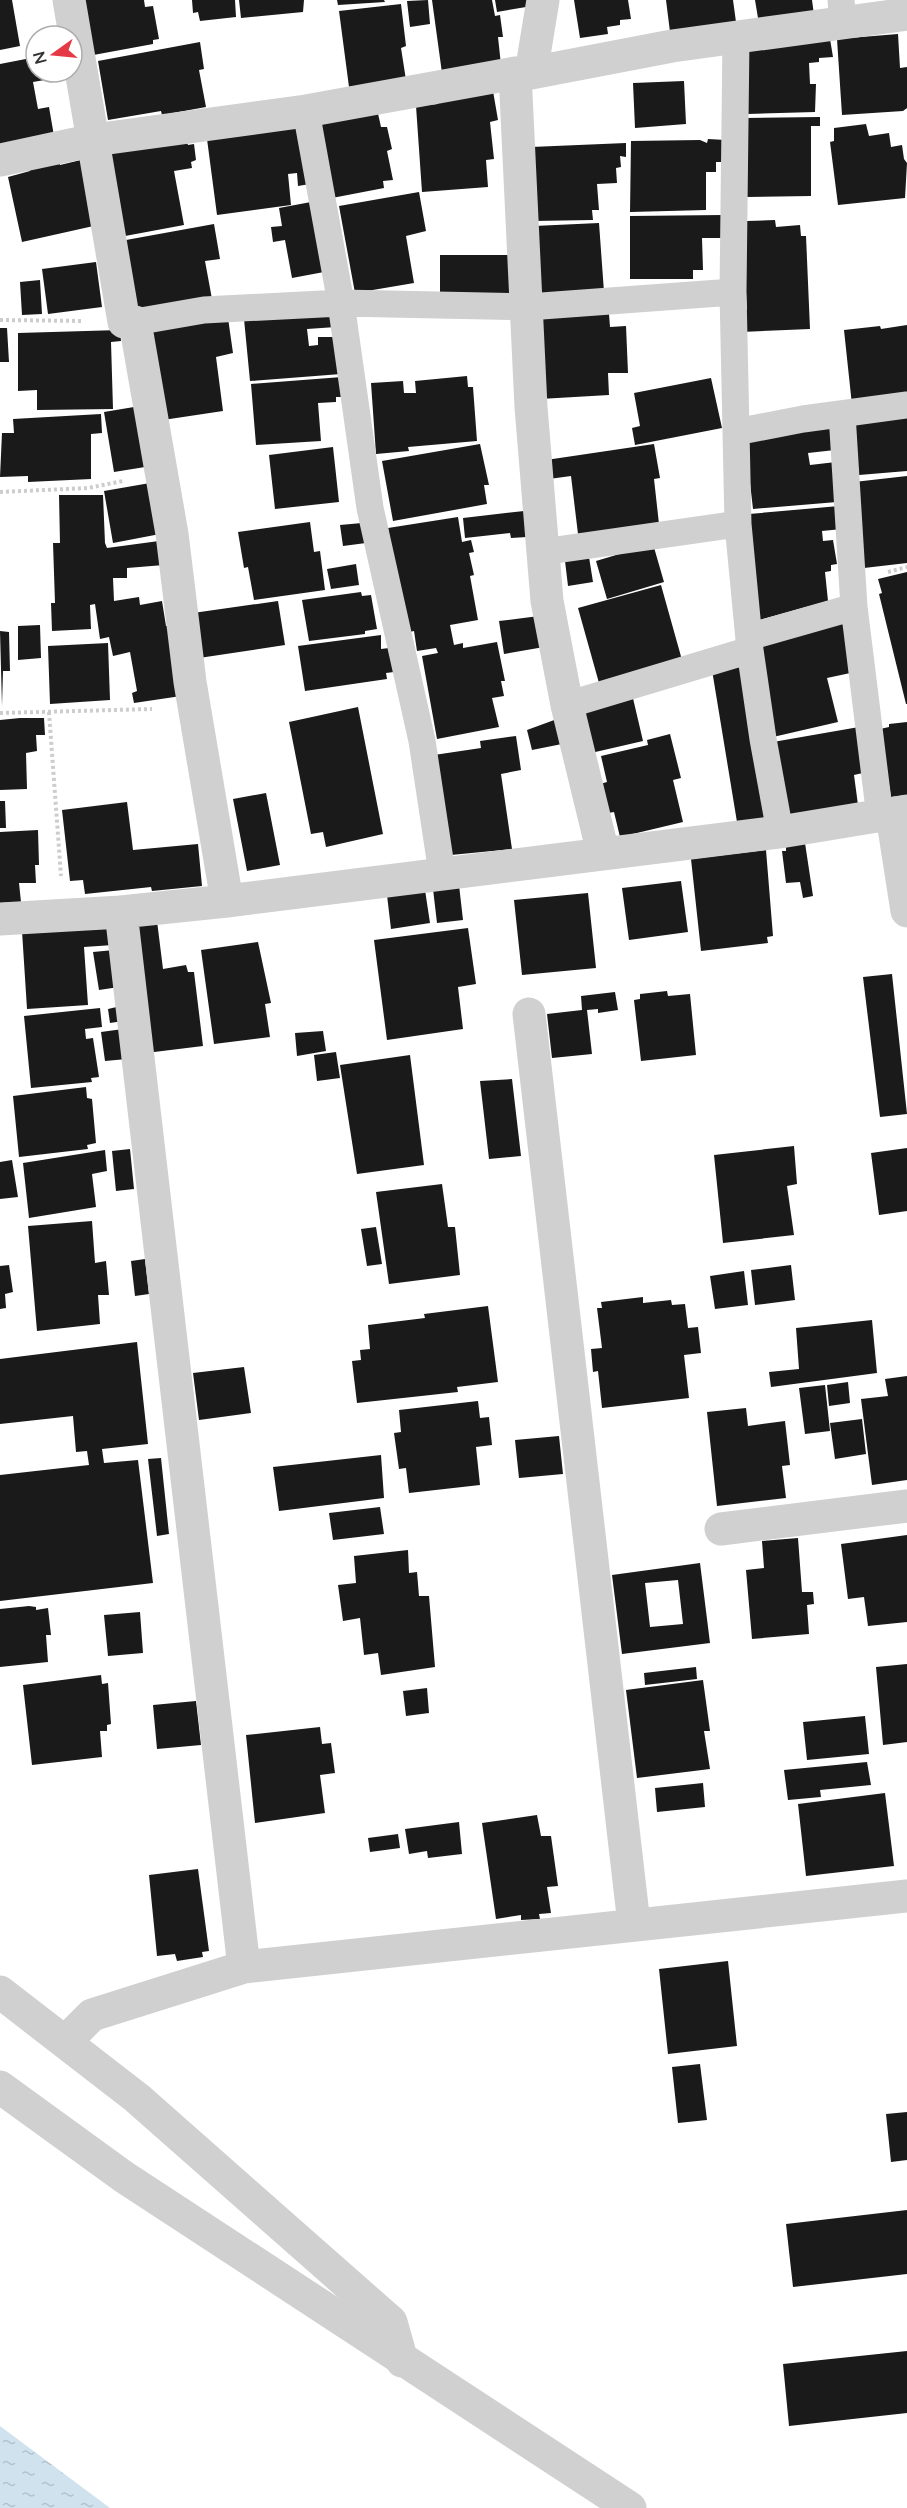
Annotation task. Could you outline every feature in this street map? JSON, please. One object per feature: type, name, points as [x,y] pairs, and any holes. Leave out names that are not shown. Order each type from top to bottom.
[{"type":"street","points":[[69,0],[129,322],[162,472],[193,702],[226,900]]},
{"type":"street","points":[[543,0],[523,73],[531,407],[547,601],[567,705],[603,853]]},
{"type":"street","points":[[0,160],[94,140],[306,111],[672,46],[736,38],[842,11],[907,14]]},
{"type":"street","points":[[0,919],[121,912],[226,900],[780,832],[893,814],[907,911]]},
{"type":"street","points":[[121,912],[244,1967]]},
{"type":"street","points":[[529,1014],[634,1924]]},
{"type":"street","points":[[721,1529],[907,1506]]},
{"type":"street","points":[[65,2042],[92,2015],[244,1967],[907,1896]]},
{"type":"street","points":[[0,1992],[137,2098],[391,2322],[402,2361]]},
{"type":"street","points":[[0,2087],[124,2177],[630,2508]]},
{"type":"lane","points":[[736,38],[733,292],[738,524],[749,643],[780,832]]},
{"type":"lane","points":[[306,111],[341,303],[370,508],[422,741],[442,873]]},
{"type":"lane","points":[[129,322],[204,310],[341,303],[528,308],[733,292]]},
{"type":"lane","points":[[736,432],[907,405]]},
{"type":"lane","points":[[842,414],[854,607],[893,814]]},
{"type":"lane","points":[[542,552],[738,524]]},
{"type":"lane","points":[[567,705],[854,607]]},
{"type":"path","points":[[0,320],[129,322]]},
{"type":"path","points":[[0,492],[88,488],[162,472]]},
{"type":"path","points":[[0,713],[155,709],[193,702]]},
{"type":"path","points":[[50,712],[64,915]]},
{"type":"water","points":[[0,2426],[110,2508],[0,2508]]},
{"type":"building","points":[[0,0],[12,0],[20,46],[0,50]]},
{"type":"building","points":[[79,0],[144,0],[145,7],[153,6],[159,39],[153,40],[153,44],[88,56]]},
{"type":"building","points":[[192,0],[235,0],[236,17],[200,21],[198,12],[193,13]]},
{"type":"building","points":[[239,0],[304,0],[303,12],[241,18]]},
{"type":"building","points":[[337,0],[384,0],[385,2],[338,5]]},
{"type":"building","points":[[428,0],[430,24],[410,27],[407,1]]},
{"type":"building","points":[[432,0],[492,0],[495,16],[500,15],[503,37],[498,37],[501,65],[442,73]]},
{"type":"building","points":[[495,0],[533,0],[532,6],[497,12]]},
{"type":"building","points":[[574,0],[628,0],[631,19],[620,20],[620,25],[607,27],[608,34],[580,38]]},
{"type":"building","points":[[666,0],[733,0],[736,22],[670,32]]},
{"type":"building","points":[[755,0],[812,0],[814,15],[759,24]]},
{"type":"building","points":[[401,4],[406,46],[401,48],[406,80],[349,87],[339,11]]},
{"type":"building","points":[[898,34],[900,68],[907,67],[907,108],[903,111],[842,115],[837,39]]},
{"type":"building","points":[[830,39],[833,57],[819,58],[819,62],[809,63],[810,84],[816,84],[815,112],[747,114],[746,49]]},
{"type":"building","points":[[200,42],[204,69],[199,70],[206,107],[162,115],[161,111],[108,120],[98,61]]},
{"type":"building","points":[[24,59],[24,84],[33,84],[38,109],[49,107],[54,136],[0,147],[0,64]]},
{"type":"building","points":[[684,81],[686,124],[635,128],[633,83]]},
{"type":"building","points":[[493,91],[498,120],[490,122],[494,159],[486,160],[488,187],[422,192],[416,106],[438,104],[437,100]]},
{"type":"building","points":[[377,109],[381,127],[387,127],[392,149],[387,151],[393,180],[383,181],[384,188],[332,198],[315,123]]},
{"type":"building","points":[[820,117],[820,126],[811,126],[811,196],[745,197],[743,118]]},
{"type":"building","points":[[866,124],[869,136],[889,133],[891,147],[902,145],[904,159],[907,163],[905,198],[838,205],[830,142],[834,141],[834,128]]},
{"type":"building","points":[[301,127],[310,184],[298,186],[297,173],[288,174],[291,205],[217,215],[207,139]]},
{"type":"building","points":[[708,139],[726,140],[727,162],[716,162],[716,172],[706,172],[706,210],[630,212],[631,141],[700,140],[707,143]]},
{"type":"building","points":[[186,140],[188,145],[194,144],[196,160],[191,162],[192,168],[174,171],[184,225],[125,236],[111,153]]},
{"type":"building","points":[[626,143],[626,157],[620,156],[621,167],[616,168],[617,183],[597,184],[599,210],[592,210],[593,220],[533,221],[531,147]]},
{"type":"building","points":[[85,159],[98,225],[22,242],[8,177],[30,171],[28,167],[59,160],[60,165]]},
{"type":"building","points":[[419,192],[426,231],[406,236],[414,283],[355,293],[339,206]]},
{"type":"building","points":[[311,202],[324,272],[292,278],[285,240],[273,242],[271,227],[282,226],[279,208]]},
{"type":"building","points":[[723,215],[723,238],[702,238],[703,270],[693,270],[693,279],[630,279],[630,216]]},
{"type":"building","points":[[775,220],[776,227],[800,225],[801,236],[806,236],[810,329],[741,332],[741,310],[747,310],[743,238],[747,221]]},
{"type":"building","points":[[599,223],[604,292],[536,294],[534,226]]},
{"type":"building","points":[[214,224],[220,259],[205,261],[212,299],[137,311],[126,240]]},
{"type":"building","points":[[440,255],[511,255],[512,295],[440,295]]},
{"type":"building","points":[[96,262],[102,307],[48,314],[42,269]]},
{"type":"building","points":[[40,280],[42,314],[22,315],[20,282]]},
{"type":"building","points":[[334,313],[336,327],[307,329],[309,346],[318,345],[318,337],[338,337],[341,374],[250,381],[244,319]]},
{"type":"building","points":[[609,314],[610,327],[626,326],[628,373],[608,373],[609,395],[540,399],[538,318]]},
{"type":"building","points":[[228,318],[233,353],[216,357],[223,411],[163,420],[146,330]]},
{"type":"building","points":[[907,325],[907,398],[852,405],[844,330],[880,326],[881,329]]},
{"type":"building","points":[[0,328],[7,328],[9,362],[0,362]]},
{"type":"building","points":[[120,330],[121,341],[111,342],[113,409],[37,410],[37,390],[18,391],[18,333]]},
{"type":"building","points":[[467,376],[468,387],[473,387],[477,441],[408,447],[409,451],[376,454],[371,383],[403,381],[404,393],[416,393],[415,381]]},
{"type":"building","points":[[342,377],[344,397],[336,397],[336,402],[318,403],[321,441],[256,445],[251,384]]},
{"type":"building","points":[[711,378],[722,428],[635,445],[632,428],[640,426],[634,393]]},
{"type":"building","points":[[134,407],[145,467],[114,472],[104,412]]},
{"type":"building","points":[[101,414],[102,433],[91,434],[91,479],[28,482],[28,476],[0,477],[2,433],[14,433],[13,419]]},
{"type":"building","points":[[907,417],[907,471],[859,475],[853,423]]},
{"type":"building","points":[[832,426],[835,450],[808,453],[810,465],[836,462],[837,502],[753,509],[745,439]]},
{"type":"building","points":[[480,444],[489,485],[484,485],[487,504],[393,521],[382,461]]},
{"type":"building","points":[[654,444],[660,478],[654,479],[659,524],[578,534],[571,476],[549,479],[546,460]]},
{"type":"building","points":[[333,447],[339,502],[275,509],[269,455]]},
{"type":"building","points":[[907,476],[907,563],[864,568],[854,482]]},
{"type":"building","points":[[150,483],[160,534],[113,543],[104,491]]},
{"type":"building","points":[[59,495],[103,495],[107,548],[159,541],[164,565],[127,568],[127,578],[113,578],[114,601],[139,597],[140,605],[162,601],[166,626],[172,626],[181,696],[134,703],[132,693],[137,691],[130,652],[113,656],[109,637],[100,639],[95,604],[90,605],[91,629],[52,631],[51,603],[55,603],[53,543],[60,543]]},
{"type":"building","points":[[839,506],[842,529],[822,531],[823,541],[833,540],[837,564],[831,565],[831,571],[825,572],[828,601],[756,621],[749,514]]},
{"type":"building","points":[[524,511],[527,537],[511,538],[510,533],[465,538],[463,518]]},
{"type":"building","points":[[458,517],[462,542],[471,540],[474,552],[469,553],[474,575],[470,576],[478,620],[450,625],[454,645],[463,643],[463,648],[497,642],[505,681],[501,681],[504,696],[492,698],[499,727],[437,739],[422,656],[438,653],[436,648],[417,651],[414,631],[405,633],[388,528]]},
{"type":"building","points":[[310,522],[314,552],[320,551],[325,590],[254,600],[248,567],[244,568],[238,532]]},
{"type":"building","points":[[362,523],[366,543],[343,546],[340,525]]},
{"type":"building","points":[[653,544],[664,582],[607,599],[596,561]]},
{"type":"building","points":[[589,557],[593,582],[568,586],[565,561]]},
{"type":"building","points":[[356,564],[359,585],[331,589],[327,569]]},
{"type":"building","points":[[907,572],[906,704],[879,594],[882,593],[878,579]]},
{"type":"building","points":[[661,585],[682,660],[599,683],[578,608]]},
{"type":"building","points":[[361,592],[362,596],[371,595],[377,629],[365,631],[365,634],[309,641],[302,600]]},
{"type":"building","points":[[278,601],[285,645],[199,658],[193,613]]},
{"type":"building","points":[[539,616],[544,647],[504,654],[499,621]]},
{"type":"building","points":[[846,619],[855,672],[827,678],[838,722],[773,737],[759,641]]},
{"type":"building","points":[[40,625],[41,658],[18,660],[18,626]]},
{"type":"building","points":[[0,631],[9,632],[10,671],[3,671],[2,706]]},
{"type":"building","points":[[381,635],[381,649],[389,648],[394,672],[386,673],[387,679],[305,691],[298,646]]},
{"type":"building","points":[[108,643],[110,700],[50,704],[48,646]]},
{"type":"building","points":[[743,664],[769,817],[737,822],[712,670]]},
{"type":"building","points":[[632,694],[643,741],[591,753],[579,707]]},
{"type":"building","points":[[358,707],[383,834],[326,847],[323,832],[311,834],[289,722]]},
{"type":"building","points":[[44,718],[45,735],[36,735],[37,751],[26,753],[27,789],[0,790],[0,720]]},
{"type":"building","points":[[557,719],[562,744],[532,750],[527,730]]},
{"type":"building","points":[[907,722],[907,795],[891,797],[880,729],[889,727],[889,724]]},
{"type":"building","points":[[859,727],[867,772],[854,775],[858,805],[787,817],[773,742]]},
{"type":"building","points":[[670,734],[681,778],[673,780],[683,822],[620,837],[614,812],[608,813],[600,784],[607,782],[601,756],[648,745],[647,740]]},
{"type":"building","points":[[516,736],[521,770],[501,774],[512,849],[451,855],[434,755],[481,748],[480,741]]},
{"type":"building","points":[[266,793],[280,865],[247,871],[233,799]]},
{"type":"building","points":[[0,801],[5,801],[6,828],[0,828]]},
{"type":"building","points":[[127,802],[133,850],[198,844],[202,886],[152,891],[151,887],[85,894],[83,880],[70,881],[62,810]]},
{"type":"building","points":[[38,830],[39,865],[35,865],[36,883],[19,883],[21,902],[0,903],[0,832]]},
{"type":"building","points":[[805,843],[813,896],[803,898],[800,882],[786,883],[782,851],[786,851],[786,845]]},
{"type":"building","points":[[766,850],[773,936],[767,937],[768,943],[701,951],[691,859]]},
{"type":"building","points":[[681,881],[688,932],[629,940],[622,888]]},
{"type":"building","points":[[459,885],[463,920],[437,923],[433,889]]},
{"type":"building","points":[[425,890],[430,923],[391,929],[387,895]]},
{"type":"building","points":[[588,893],[596,968],[522,975],[514,900]]},
{"type":"building","points":[[157,921],[163,969],[186,965],[188,972],[194,972],[203,1046],[146,1053],[132,924]]},
{"type":"building","points":[[111,925],[113,945],[84,947],[88,1005],[27,1009],[22,931]]},
{"type":"building","points":[[468,928],[476,984],[458,987],[463,1029],[387,1040],[374,940]]},
{"type":"building","points":[[258,942],[271,1003],[265,1004],[270,1037],[214,1044],[201,950]]},
{"type":"building","points":[[114,950],[119,987],[99,990],[93,952]]},
{"type":"building","points":[[892,974],[907,1114],[880,1117],[863,977]]},
{"type":"building","points":[[667,991],[668,996],[690,994],[696,1055],[641,1061],[634,1000],[640,999],[640,994]]},
{"type":"building","points":[[615,992],[618,1010],[598,1013],[598,1009],[587,1010],[592,1054],[552,1058],[547,1014],[582,1010],[581,996]]},
{"type":"building","points":[[121,1006],[123,1021],[110,1023],[108,1009]]},
{"type":"building","points":[[100,1008],[102,1027],[85,1029],[86,1039],[93,1038],[99,1077],[91,1078],[92,1082],[31,1088],[24,1016]]},
{"type":"building","points":[[123,1029],[127,1059],[105,1061],[101,1032]]},
{"type":"building","points":[[323,1031],[326,1051],[297,1056],[295,1033]]},
{"type":"building","points":[[336,1052],[340,1078],[317,1081],[314,1055]]},
{"type":"building","points":[[410,1055],[424,1165],[357,1174],[340,1065]]},
{"type":"building","points":[[512,1079],[521,1156],[489,1159],[480,1081]]},
{"type":"building","points":[[86,1087],[87,1098],[92,1099],[96,1143],[87,1145],[88,1149],[19,1157],[13,1096]]},
{"type":"building","points":[[794,1146],[797,1184],[787,1186],[794,1235],[723,1243],[714,1155]]},
{"type":"building","points":[[907,1148],[907,1211],[879,1215],[871,1153]]},
{"type":"building","points":[[130,1149],[134,1189],[116,1191],[112,1151]]},
{"type":"building","points":[[105,1150],[107,1171],[92,1174],[96,1207],[29,1218],[23,1163]]},
{"type":"building","points":[[12,1160],[18,1197],[0,1199],[0,1162]]},
{"type":"building","points":[[442,1184],[448,1227],[455,1227],[460,1275],[389,1284],[376,1192]]},
{"type":"building","points":[[92,1221],[95,1263],[106,1261],[109,1295],[98,1295],[100,1324],[37,1331],[28,1226]]},
{"type":"building","points":[[376,1227],[382,1264],[367,1266],[361,1229]]},
{"type":"building","points":[[145,1259],[149,1294],[135,1296],[131,1261]]},
{"type":"building","points":[[9,1265],[13,1292],[5,1294],[6,1308],[0,1309],[0,1266]]},
{"type":"building","points":[[791,1265],[795,1300],[755,1305],[751,1270]]},
{"type":"building","points":[[744,1271],[748,1305],[715,1309],[710,1276]]},
{"type":"building","points":[[643,1297],[643,1303],[671,1300],[672,1305],[685,1304],[688,1328],[698,1327],[701,1353],[684,1355],[689,1398],[602,1408],[598,1371],[593,1372],[591,1349],[602,1348],[597,1308],[602,1308],[601,1302]]},
{"type":"building","points":[[488,1306],[498,1382],[457,1387],[458,1392],[357,1403],[352,1361],[361,1360],[360,1350],[370,1349],[368,1325],[425,1318],[424,1314]]},
{"type":"building","points":[[872,1320],[877,1373],[771,1387],[769,1372],[799,1369],[796,1328]]},
{"type":"building","points":[[137,1342],[148,1444],[102,1449],[104,1463],[138,1460],[153,1583],[0,1601],[0,1475],[89,1465],[87,1451],[76,1452],[73,1416],[0,1424],[0,1359]]},
{"type":"building","points":[[244,1367],[251,1413],[199,1420],[193,1373]]},
{"type":"building","points":[[907,1376],[907,1480],[872,1485],[861,1399],[888,1396],[885,1379]]},
{"type":"building","points":[[848,1382],[850,1403],[829,1406],[827,1385]]},
{"type":"building","points":[[825,1385],[830,1431],[805,1434],[799,1388]]},
{"type":"building","points":[[478,1401],[480,1418],[489,1417],[492,1445],[476,1447],[480,1485],[409,1493],[406,1468],[399,1469],[394,1433],[401,1432],[399,1410]]},
{"type":"building","points":[[746,1408],[748,1426],[785,1421],[790,1465],[782,1466],[786,1498],[717,1506],[707,1412]]},
{"type":"building","points":[[862,1419],[866,1454],[835,1459],[830,1423]]},
{"type":"building","points":[[559,1436],[563,1474],[519,1478],[515,1440]]},
{"type":"building","points":[[381,1455],[384,1498],[279,1511],[273,1467]]},
{"type":"building","points":[[161,1458],[169,1534],[157,1536],[148,1459]]},
{"type":"building","points":[[380,1507],[384,1534],[333,1540],[329,1513]]},
{"type":"building","points":[[907,1535],[907,1622],[868,1626],[864,1597],[848,1599],[841,1544]]},
{"type":"building","points":[[798,1538],[802,1592],[813,1592],[814,1604],[807,1605],[809,1634],[752,1639],[746,1570],[764,1568],[762,1541]]},
{"type":"building","points":[[408,1550],[409,1573],[417,1572],[419,1596],[429,1596],[435,1667],[381,1675],[378,1653],[364,1655],[360,1618],[343,1621],[338,1585],[356,1583],[354,1556]]},
{"type":"building","points":[[700,1563],[710,1643],[622,1654],[612,1575]],"holes":[[[678,1580],[683,1624],[650,1627],[645,1583]]]},
{"type":"building","points":[[36,1607],[36,1610],[48,1608],[51,1635],[46,1635],[48,1662],[0,1667],[0,1609]]},
{"type":"building","points":[[140,1612],[143,1653],[108,1656],[104,1615]]},
{"type":"building","points":[[907,1664],[907,1742],[883,1745],[876,1667]]},
{"type":"building","points":[[696,1667],[697,1679],[645,1685],[644,1673]]},
{"type":"building","points":[[101,1675],[102,1684],[108,1683],[111,1724],[107,1725],[107,1731],[100,1731],[102,1757],[32,1765],[23,1685]]},
{"type":"building","points":[[703,1680],[710,1731],[704,1731],[710,1769],[637,1778],[626,1690]]},
{"type":"building","points":[[427,1688],[429,1713],[406,1716],[403,1691]]},
{"type":"building","points":[[196,1701],[201,1745],[157,1749],[153,1705]]},
{"type":"building","points":[[865,1716],[869,1754],[807,1760],[803,1722]]},
{"type":"building","points":[[320,1727],[322,1744],[331,1743],[335,1773],[320,1775],[325,1813],[255,1823],[246,1735]]},
{"type":"building","points":[[867,1762],[871,1785],[820,1790],[821,1797],[788,1800],[784,1770]]},
{"type":"building","points":[[703,1783],[705,1807],[657,1812],[655,1788]]},
{"type":"building","points":[[885,1793],[894,1866],[806,1876],[798,1804]]},
{"type":"building","points":[[537,1815],[541,1836],[551,1836],[558,1886],[547,1887],[551,1913],[539,1914],[540,1919],[521,1920],[521,1915],[496,1919],[482,1823]]},
{"type":"building","points":[[459,1822],[462,1854],[428,1858],[427,1851],[409,1854],[405,1829]]},
{"type":"building","points":[[398,1834],[400,1848],[370,1852],[368,1838]]},
{"type":"building","points":[[198,1869],[209,1951],[202,1952],[203,1957],[177,1961],[175,1954],[157,1956],[149,1875]]},
{"type":"building","points":[[728,1961],[737,2046],[668,2054],[659,1969]]},
{"type":"building","points":[[700,2064],[707,2120],[678,2123],[672,2067]]},
{"type":"building","points":[[907,2112],[907,2160],[891,2162],[886,2114]]},
{"type":"building","points":[[907,2210],[907,2274],[793,2287],[786,2224]]},
{"type":"building","points":[[907,2351],[907,2413],[789,2426],[783,2364]]}]
